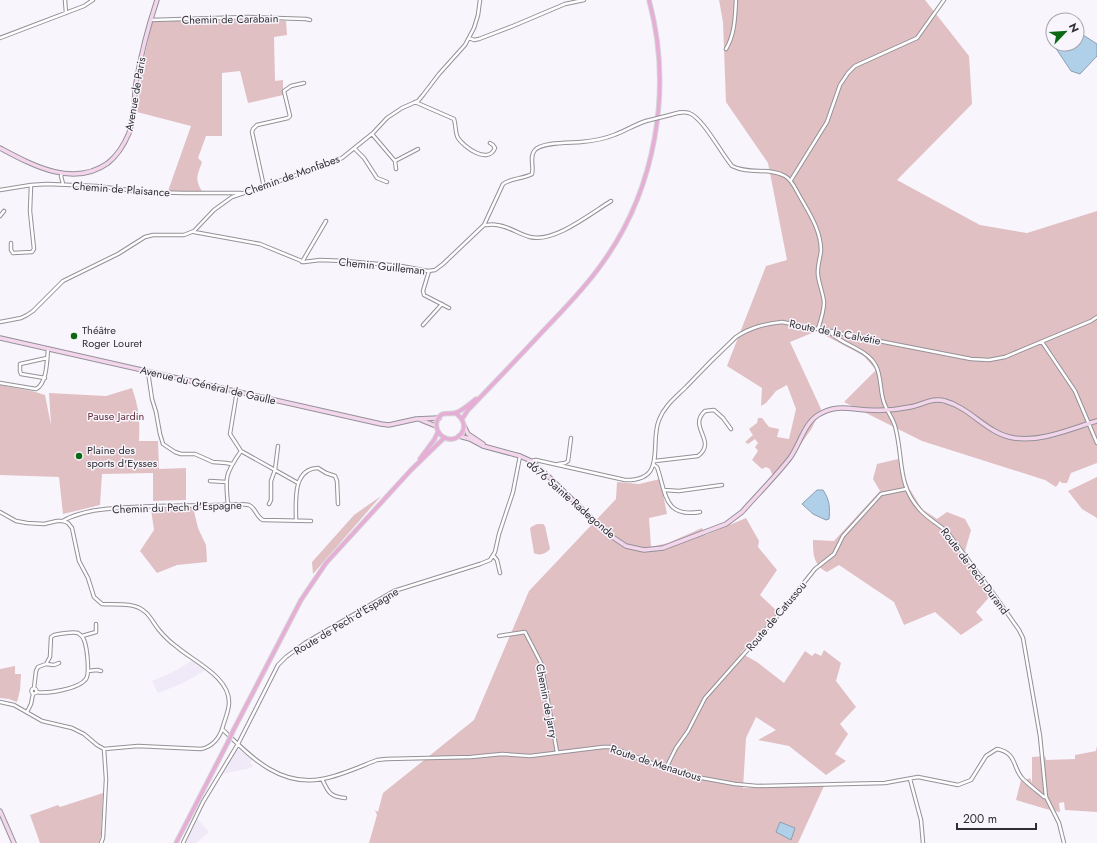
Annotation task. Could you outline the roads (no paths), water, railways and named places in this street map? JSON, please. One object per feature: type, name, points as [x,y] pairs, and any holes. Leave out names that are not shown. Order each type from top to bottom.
[{"type":"main road","name":"Avenue de Paris","points":[[0,148],[28,162],[62,173],[85,173],[95,170],[112,159],[125,143],[132,121],[136,83],[142,52],[157,0]]},
{"type":"main road","points":[[462,419],[468,410],[568,305],[593,276],[611,250],[632,210],[648,168],[659,108],[660,59],[650,0]]},
{"type":"main road","name":"Avenue du Général de Gaulle","points":[[0,338],[389,425],[416,418],[439,418]]},
{"type":"main road","points":[[464,426],[459,436],[452,440],[444,438],[438,432],[436,426],[439,418],[446,413],[455,413],[483,395]]},
{"type":"main road","name":"d676 Sainte Radegonde","points":[[493,449],[520,456],[531,461],[608,534],[626,546],[644,550],[663,548],[726,524],[742,512],[790,457],[809,424],[817,415],[830,409],[842,407],[868,410],[888,410],[910,407],[934,400],[945,400],[958,406],[999,433],[1014,438],[1045,437],[1097,422]]},
{"type":"main road","points":[[455,413],[462,419],[468,434],[493,449]]},
{"type":"main road","points":[[416,418],[436,426]]},
{"type":"main road","points":[[411,470],[434,440],[438,432]]},
{"type":"main road","points":[[459,436],[493,449]]},
{"type":"main road","points":[[176,843],[301,600],[331,557],[411,470],[444,438]]},
{"type":"main road","points":[[0,811],[14,843]]},
{"type":"street","points":[[65,0],[66,13]]},
{"type":"street","points":[[0,38],[84,6],[92,0]]},
{"type":"street","name":"Chemin de Monfabes","points":[[194,231],[214,210],[232,197],[264,187],[342,158],[372,134],[387,118],[402,108],[415,102],[423,95],[439,74],[465,45],[478,15],[480,0]]},
{"type":"street","points":[[469,38],[474,40],[479,39],[565,4],[584,0]]},
{"type":"street","points":[[726,49],[732,39],[736,0]]},
{"type":"street","points":[[818,329],[824,308],[824,301],[818,274],[821,251],[819,236],[814,222],[791,180],[827,122],[840,85],[848,73],[855,66],[917,38],[944,0]]},
{"type":"street","name":"Chemin de Carabain","points":[[151,20],[248,17],[310,20]]},
{"type":"street","points":[[264,187],[252,132],[253,129],[257,125],[288,118],[290,116],[284,91],[291,86],[304,83]]},
{"type":"street","points":[[415,102],[454,119],[456,136],[473,152],[481,154],[493,151],[495,148],[494,145],[490,143]]},
{"type":"street","name":"Chemin Guilleman","points":[[194,231],[260,244],[302,262],[328,260],[400,266],[420,271],[435,270],[484,226],[503,184],[507,181],[532,174],[532,155],[534,150],[549,145],[582,142],[613,136],[633,125],[680,112],[688,112],[698,119],[724,158],[732,166],[739,170],[775,172],[784,175],[791,180]]},
{"type":"street","points":[[372,134],[395,161],[396,169]]},
{"type":"street","points":[[355,149],[364,158],[377,178],[387,182]]},
{"type":"street","points":[[395,161],[418,149]]},
{"type":"street","points":[[62,173],[61,176],[63,184]]},
{"type":"street","name":"Chemin de Plaisance","points":[[0,190],[31,185],[63,184],[96,186],[145,192],[242,193]]},
{"type":"street","points":[[11,243],[11,250],[13,253],[28,253],[32,252],[34,249],[30,211],[31,185]]},
{"type":"street","points":[[484,226],[498,225],[529,236],[540,238],[550,236],[563,230],[611,201]]},
{"type":"street","points":[[0,216],[4,211]]},
{"type":"street","points":[[302,262],[326,221]]},
{"type":"street","points":[[0,322],[21,318],[27,315],[33,311],[63,281],[118,254],[145,237],[153,235],[184,235],[194,231]]},
{"type":"street","points":[[429,271],[422,291],[424,295],[448,308]]},
{"type":"street","points":[[423,325],[442,304]]},
{"type":"street","name":"Route de la Calvétie","points":[[654,465],[658,420],[668,405],[736,337],[761,325],[782,322],[963,357],[989,360],[1005,357],[1091,321],[1097,317]]},
{"type":"street","name":"Route de Pech Durand","points":[[832,332],[832,334],[836,337],[867,356],[876,366],[883,399],[895,425],[902,478],[906,489],[921,511],[948,533],[993,593],[1021,634],[1039,729],[1046,797],[1059,823],[1064,843]]},
{"type":"street","points":[[1042,342],[1075,391],[1097,442]]},
{"type":"street","points":[[0,383],[36,389],[40,388],[45,378],[48,349]]},
{"type":"street","points":[[45,378],[21,374],[20,364],[47,358]]},
{"type":"street","points":[[148,372],[152,399],[163,444],[181,454],[195,454],[213,462],[226,462],[232,464]]},
{"type":"street","points":[[237,391],[230,432],[234,441],[241,451],[298,483]]},
{"type":"street","points":[[655,461],[698,456],[701,454],[706,442],[698,425],[699,418],[705,410],[714,410],[718,412],[731,429]]},
{"type":"street","points":[[557,465],[567,462],[571,438]]},
{"type":"street","points":[[269,504],[271,500],[271,481],[275,470],[278,446]]},
{"type":"street","points":[[228,505],[226,482],[232,464],[241,451]]},
{"type":"street","points":[[500,573],[497,560],[494,555],[499,534],[513,492],[520,456]]},
{"type":"street","points":[[531,461],[536,460],[625,480],[633,480],[649,472],[654,465],[657,467],[669,503],[675,510],[700,512]]},
{"type":"street","points":[[268,466],[275,462]]},
{"type":"street","points":[[296,521],[298,483],[306,471],[314,468],[320,468],[326,473],[335,476],[337,481],[338,504]]},
{"type":"street","points":[[210,481],[226,482]]},
{"type":"street","points":[[664,490],[679,491],[722,485]]},
{"type":"street","name":"Route de Catussou","points":[[666,768],[705,698],[774,620],[815,569],[834,554],[843,536],[881,494],[906,489]]},
{"type":"street","name":"Chemin du Pech d'Espagne","points":[[0,512],[16,521],[44,524],[63,521],[97,510],[143,507],[248,505],[255,510],[258,517],[263,520],[310,521]]},
{"type":"street","points":[[0,702],[14,705],[42,721],[72,728],[84,734],[104,749],[138,746],[207,748],[212,745],[222,729],[229,704],[229,696],[226,689],[210,670],[173,644],[143,610],[135,607],[102,604],[98,602],[94,597],[88,578],[79,562],[72,528],[63,521]]},
{"type":"street","name":"Route de Pech d'Espagne","points":[[183,843],[203,802],[238,744],[278,665],[286,657],[394,591],[480,564],[490,560],[494,555]]},
{"type":"street","points":[[82,636],[96,632],[96,624]]},
{"type":"street","points":[[35,693],[58,690],[73,686],[86,679],[88,671],[84,639],[82,636],[76,632],[51,636],[50,654],[46,664]]},
{"type":"street","name":"Chemin de Jarry","points":[[499,636],[525,632],[539,658],[557,752]]},
{"type":"street","points":[[27,712],[35,693],[34,688],[36,671],[38,667],[46,664],[54,665],[59,663]]},
{"type":"street","points":[[88,671],[100,671]]},
{"type":"street","name":"Route de Menautous","points":[[222,729],[253,758],[269,770],[296,780],[311,781],[322,779],[377,760],[386,759],[471,757],[502,754],[530,756],[612,747],[666,768],[702,778],[735,784],[757,786],[884,784],[910,779],[926,778],[958,785],[967,783],[975,776],[986,756],[997,749],[1009,754],[1022,777],[1044,797],[1046,797]]},
{"type":"street","points":[[101,843],[103,838],[106,779],[104,749]]},
{"type":"street","points":[[322,779],[326,789],[331,794],[345,798]]},
{"type":"street","points":[[910,779],[921,820],[923,843]]},
{"type":"water","points":[[1085,36],[1097,44],[1097,56],[1080,74],[1071,71],[1058,52],[1085,52]]},
{"type":"water","points":[[817,490],[823,490],[827,497],[829,519],[826,520],[813,514],[802,504]]},
{"type":"water","points":[[780,822],[795,828],[791,840],[776,832]]},
{"type":"place","name":"Théâtre Roger Louret","points":[[74,336]]},
{"type":"place","name":"Plaine des sports d'Eysses","points":[[79,456]]},
{"type":"park label","name":"Pause Jardin","points":[[116,416]]}]
